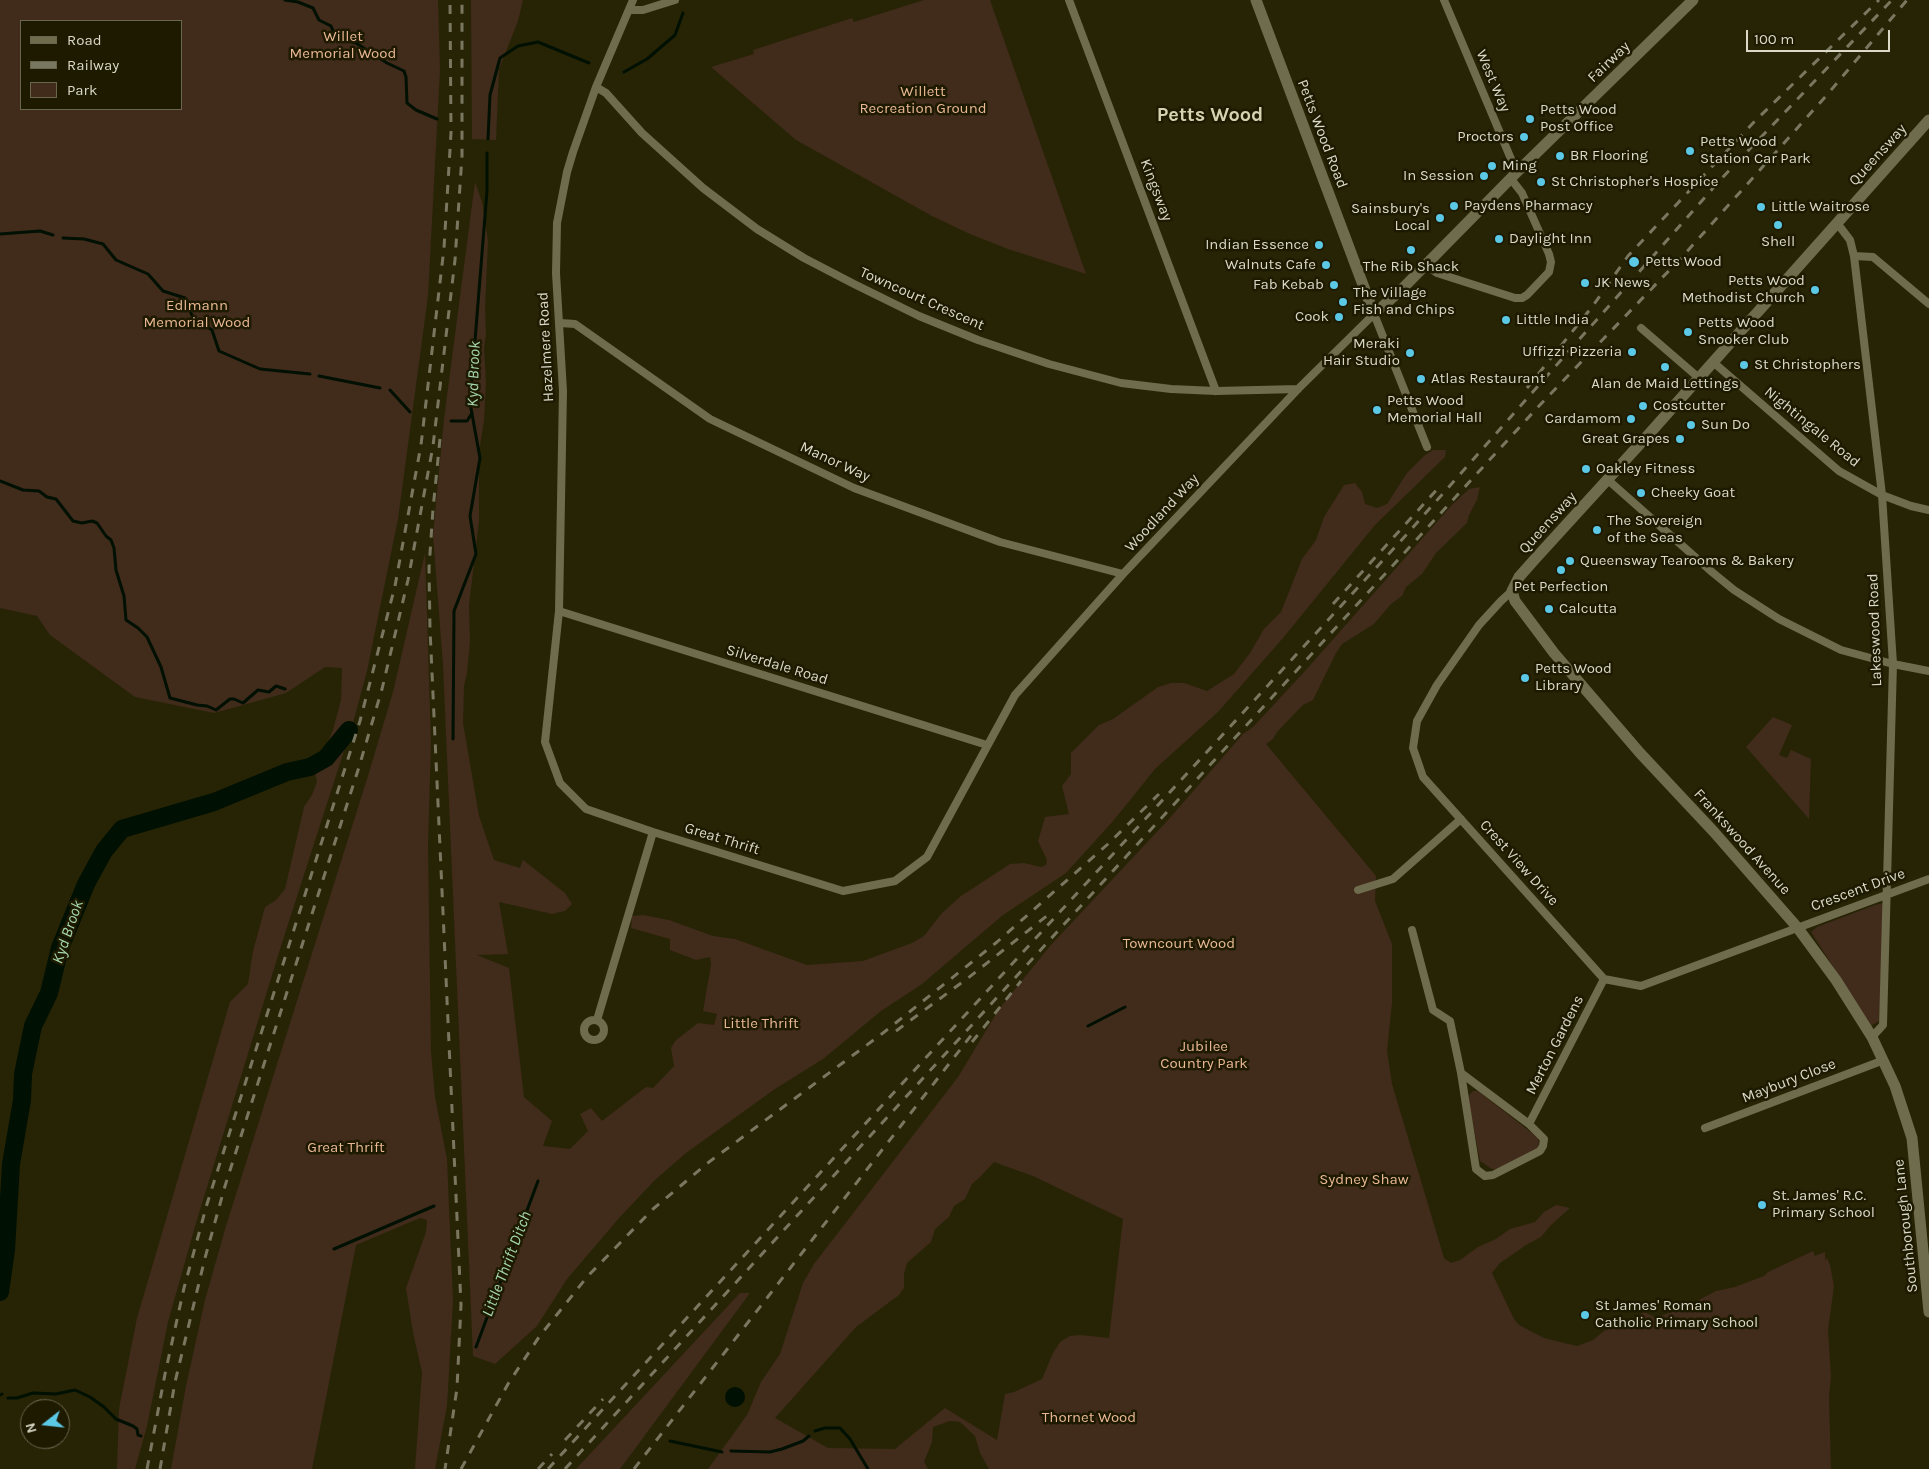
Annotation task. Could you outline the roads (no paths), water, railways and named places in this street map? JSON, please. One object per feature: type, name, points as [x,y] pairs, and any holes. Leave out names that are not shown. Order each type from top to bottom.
[{"type":"street","name":"Hazelmere Road","points":[[559,611],[563,390],[556,273],[558,223],[569,165],[596,88],[633,0]]},
{"type":"street","points":[[629,10],[643,10],[674,0]]},
{"type":"street","name":"Kingsway","points":[[1069,0],[1216,391]]},
{"type":"street","name":"Petts Wood Road","points":[[1256,0],[1374,314],[1427,447]]},
{"type":"street","name":"West Way","points":[[1426,265],[1437,273],[1515,298],[1522,298],[1549,272],[1550,262],[1549,254],[1514,175],[1511,159],[1444,0]]},
{"type":"street","name":"Fairway","points":[[1374,314],[1383,308],[1514,175],[1693,0]]},
{"type":"street","name":"Towncourt Crescent","points":[[596,88],[606,93],[642,133],[703,188],[765,234],[804,258],[919,316],[978,340],[1049,364],[1121,382],[1171,389],[1216,391],[1298,389]]},
{"type":"street","name":"Queensway","points":[[1512,591],[1519,577],[1700,378],[1929,120]]},
{"type":"street","name":"Lakeswood Road","points":[[1837,223],[1850,240],[1854,256],[1882,495],[1892,664],[1883,1025],[1872,1037]]},
{"type":"street","points":[[1854,256],[1873,257],[1929,304]]},
{"type":"street","name":"Woodland Way","points":[[987,745],[1015,695],[1123,574],[1298,389],[1374,314]]},
{"type":"street","name":"Manor Way","points":[[560,323],[575,324],[710,418],[854,488],[1000,542],[1123,574]]},
{"type":"street","points":[[1641,328],[1700,378]]},
{"type":"street","name":"Nightingale Road","points":[[1713,362],[1839,471],[1882,495],[1911,506],[1929,510]]},
{"type":"street","points":[[1608,480],[1712,572],[1759,607],[1779,619],[1841,650],[1892,664],[1929,671]]},
{"type":"street","name":"Crest View Drive","points":[[1512,591],[1479,625],[1437,685],[1417,721],[1413,748],[1423,776],[1604,978]]},
{"type":"street","name":"Frankswood Avenue","points":[[1512,591],[1515,601],[1554,653],[1640,753],[1714,832],[1797,927],[1836,980],[1872,1037],[1884,1060],[1895,1086],[1912,1138]]},
{"type":"street","name":"Silverdale Road","points":[[559,611],[987,745]]},
{"type":"street","name":"Great Thrift","points":[[559,611],[545,742],[560,783],[586,808],[653,832],[843,890],[895,881],[927,857],[987,745]]},
{"type":"street","points":[[1358,890],[1393,879],[1461,819]]},
{"type":"street","points":[[597,1020],[653,832]]},
{"type":"street","name":"Crescent Drive","points":[[1797,927],[1929,879]]},
{"type":"street","points":[[1604,978],[1640,986],[1797,927]]},
{"type":"street","points":[[1412,930],[1433,1010],[1450,1021],[1461,1073],[1476,1169],[1484,1176],[1493,1175],[1540,1151],[1544,1139],[1529,1124],[1461,1073]]},
{"type":"street","name":"Merton Gardens","points":[[1529,1124],[1604,978]]},
{"type":"street","name":"Maybury Close","points":[[1705,1128],[1884,1060]]},
{"type":"street","name":"Southborough Lane","points":[[1912,1138],[1926,1247],[1929,1312]]},
{"type":"waterway","points":[[285,0],[298,2],[313,8],[319,20],[331,26],[336,38],[356,43],[387,63],[404,71],[407,103],[416,110],[437,119]]},
{"type":"waterway","name":"Kyd Brook","points":[[624,72],[647,59],[675,35],[683,13]]},
{"type":"waterway","name":"Kyd Brook","points":[[488,139],[490,95],[500,58],[518,46],[538,42],[589,63]]},
{"type":"waterway","name":"Kyd Brook","points":[[453,739],[454,611],[476,554],[470,516],[480,458],[470,403],[487,191],[487,153]]},
{"type":"waterway","points":[[0,234],[40,231],[53,235]]},
{"type":"waterway","points":[[63,238],[84,239],[103,244],[116,260],[148,274],[163,291],[185,298],[193,318],[212,330],[219,351],[260,369],[310,374]]},
{"type":"waterway","points":[[319,376],[380,388]]},
{"type":"waterway","points":[[390,390],[410,412]]},
{"type":"waterway","points":[[451,421],[467,421],[472,413]]},
{"type":"waterway","points":[[0,481],[23,490],[39,491],[47,497],[56,499],[73,521],[82,523],[92,521],[97,523],[111,540],[114,548],[116,570],[124,596],[126,620],[147,637],[161,667],[170,698],[207,706],[216,710],[230,699],[243,703],[258,690],[269,692],[276,686],[285,689]]},
{"type":"waterway","name":"Kyd Brook","points":[[0,1292],[6,1250],[11,1164],[22,1100],[23,1074],[33,1026],[49,993],[60,948],[86,884],[104,851],[122,829],[214,802],[287,772],[310,767],[326,758],[349,730]]},
{"type":"waterway","name":"Kyd Brook","points":[[332,741],[338,743]]},
{"type":"waterway","points":[[1088,1026],[1125,1007]]},
{"type":"waterway","name":"Little Thrift Ditch","points":[[476,1347],[538,1181]]},
{"type":"waterway","points":[[334,1249],[434,1206]]},
{"type":"waterway","name":"Kyd Brook","points":[[0,1252],[5,1255]]},
{"type":"waterway","points":[[8,1398],[17,1398],[33,1393],[56,1394],[75,1390],[90,1397],[116,1419],[133,1426],[137,1429],[138,1435],[141,1436]]},
{"type":"waterway","points":[[815,1431],[825,1428],[840,1428],[850,1439],[868,1469]]},
{"type":"waterway","points":[[731,1451],[770,1452],[803,1441],[809,1436]]},
{"type":"waterway","points":[[670,1441],[722,1452]]},
{"type":"railway","points":[[147,1469],[184,1288],[207,1204],[360,721],[395,586],[421,445],[444,248],[451,133],[450,0]]},
{"type":"railway","points":[[160,1469],[175,1382],[205,1258],[225,1186],[359,767],[382,689],[408,580],[433,446],[455,260],[462,156],[462,0]]},
{"type":"railway","points":[[1527,388],[1592,307],[1628,256],[1754,122],[1879,0]]},
{"type":"railway","points":[[548,1469],[1408,533],[1723,177],[1892,0]]},
{"type":"railway","points":[[565,1469],[1538,407],[1683,256],[1826,96],[1907,0]]},
{"type":"railway","points":[[440,439],[429,568],[430,629],[461,1305],[457,1388],[445,1469]]},
{"type":"railway","points":[[1333,604],[1441,485]]},
{"type":"railway","points":[[461,1469],[508,1384],[539,1337],[587,1277],[653,1209],[709,1162],[883,1033],[997,942],[1108,844],[1159,794]]},
{"type":"railway","points":[[896,1031],[968,978],[1053,911]]},
{"type":"railway","points":[[972,1042],[1021,981]]},
{"type":"railway","points":[[634,1469],[973,1033]]},
{"type":"railway","points":[[565,1440],[603,1399]]},
{"type":"railway","points":[[538,1469],[552,1454]]},
{"type":"place","name":"Petts Wood Post Office","points":[[1530,119]]},
{"type":"place","name":"Proctors","points":[[1524,137]]},
{"type":"place","name":"Petts Wood Station Car Park","points":[[1690,151]]},
{"type":"place","name":"BR Flooring","points":[[1560,156]]},
{"type":"place","name":"Ming","points":[[1492,166]]},
{"type":"place","name":"In Session","points":[[1484,176]]},
{"type":"place","name":"St Christopher's Hospice","points":[[1541,182]]},
{"type":"place","name":"Paydens Pharmacy","points":[[1454,206]]},
{"type":"place","name":"Little Waitrose","points":[[1761,207]]},
{"type":"place","name":"Sainsbury's Local","points":[[1440,218]]},
{"type":"place","name":"Shell","points":[[1778,225]]},
{"type":"place","name":"Daylight Inn","points":[[1499,239]]},
{"type":"place","name":"Indian Essence","points":[[1319,245]]},
{"type":"place","name":"The Rib Shack","points":[[1411,250]]},
{"type":"place","name":"Petts Wood","points":[[1634,262]]},
{"type":"place","name":"Walnuts Cafe","points":[[1326,265]]},
{"type":"place","name":"JK News","points":[[1585,283]]},
{"type":"place","name":"Fab Kebab","points":[[1334,285]]},
{"type":"place","name":"Petts Wood Methodist Church","points":[[1815,290]]},
{"type":"place","name":"The Village Fish and Chips","points":[[1343,302]]},
{"type":"place","name":"Cook","points":[[1339,317]]},
{"type":"place","name":"Little India","points":[[1506,320]]},
{"type":"place","name":"Petts Wood Snooker Club","points":[[1688,332]]},
{"type":"place","name":"Uffizzi Pizzeria","points":[[1632,352]]},
{"type":"place","name":"Meraki Hair Studio","points":[[1410,353]]},
{"type":"place","name":"St Christophers","points":[[1744,365]]},
{"type":"place","name":"Alan de Maid Lettings","points":[[1665,367]]},
{"type":"place","name":"Atlas Restaurant","points":[[1421,379]]},
{"type":"place","name":"Costcutter","points":[[1643,406]]},
{"type":"place","name":"Petts Wood Memorial Hall","points":[[1377,410]]},
{"type":"place","name":"Cardamom","points":[[1631,419]]},
{"type":"place","name":"Sun Do","points":[[1691,425]]},
{"type":"place","name":"Great Grapes","points":[[1680,439]]},
{"type":"place","name":"Oakley Fitness","points":[[1586,469]]},
{"type":"place","name":"Cheeky Goat","points":[[1641,493]]},
{"type":"place","name":"The Sovereign of the Seas","points":[[1597,530]]},
{"type":"place","name":"Queensway Tearooms & Bakery","points":[[1570,561]]},
{"type":"place","name":"Pet Perfection","points":[[1561,570]]},
{"type":"place","name":"Calcutta","points":[[1549,609]]},
{"type":"place","name":"Petts Wood Library","points":[[1525,678]]},
{"type":"place","name":"St. James' R.C. Primary School","points":[[1762,1205]]},
{"type":"place","name":"St James' Roman Catholic Primary School","points":[[1585,1315]]},
{"type":"district","name":"Petts Wood","points":[[1210,115]]},
{"type":"park label","name":"Willet Memorial Wood","points":[[343,46]]},
{"type":"park label","name":"Willett Recreation Ground","points":[[923,100]]},
{"type":"park label","name":"Edlmann Memorial Wood","points":[[197,314]]},
{"type":"park label","name":"Towncourt Wood","points":[[1179,944]]},
{"type":"park label","name":"Little Thrift","points":[[761,1024]]},
{"type":"park label","name":"Jubilee Country Park","points":[[1204,1056]]},
{"type":"park label","name":"Sydney Shaw","points":[[1364,1180]]},
{"type":"park label","name":"Thornet Wood","points":[[1089,1418]]}]
